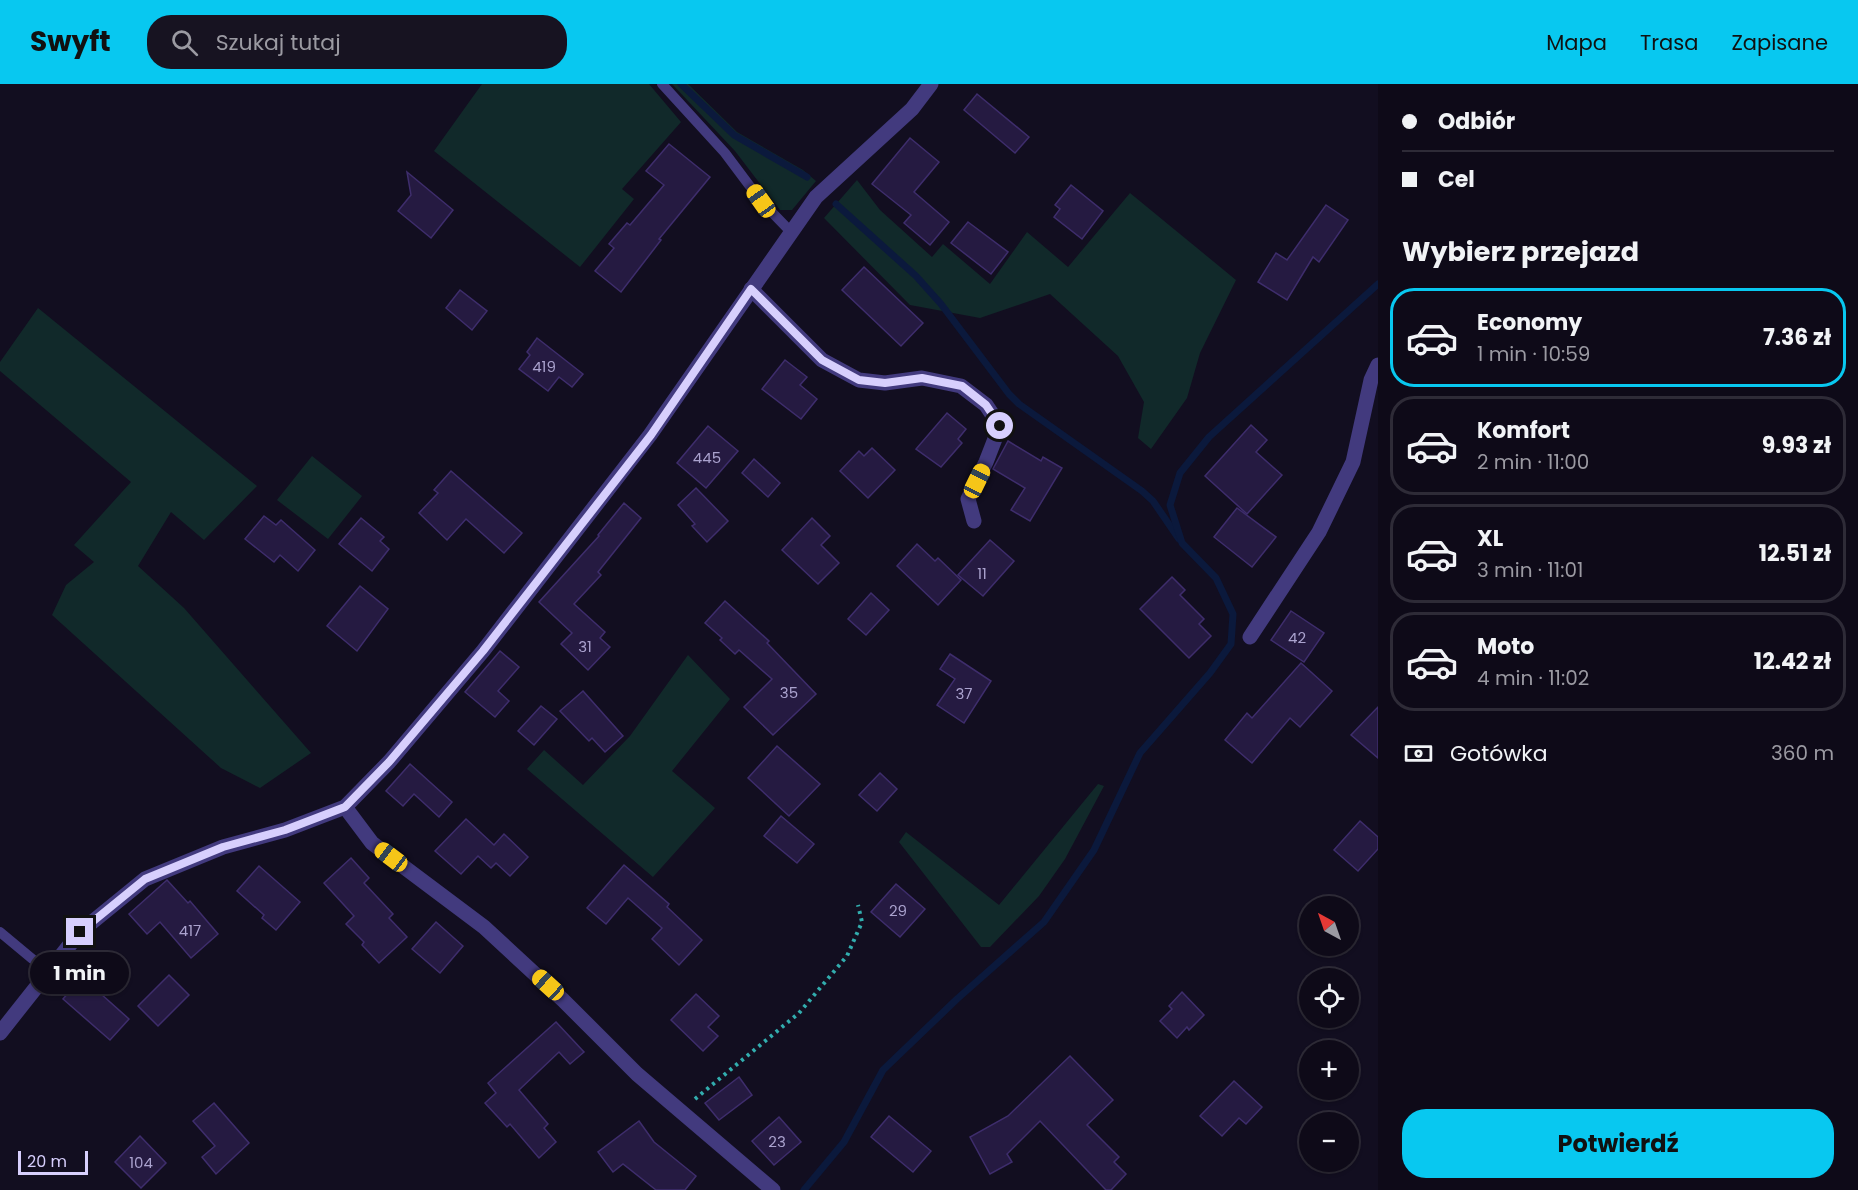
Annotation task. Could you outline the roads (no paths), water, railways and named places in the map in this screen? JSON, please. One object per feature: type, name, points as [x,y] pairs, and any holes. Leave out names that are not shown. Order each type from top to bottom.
[{"type":"street","points":[[0,1033],[80,932],[145,879],[223,847],[285,830],[345,807],[389,762],[483,651],[651,435],[816,197],[912,109],[931,84]]},
{"type":"street","points":[[751,289],[822,360],[859,380],[885,383],[922,378],[962,386],[986,405],[1000,426],[968,499],[974,521]]},
{"type":"street","points":[[1250,637],[1319,532],[1353,462],[1371,380],[1378,365]]},
{"type":"street","points":[[345,807],[372,843],[484,927],[563,1000],[637,1074],[773,1190]]},
{"type":"lane","points":[[662,84],[724,153],[761,201],[791,232]]},
{"type":"lane","points":[[0,932],[48,972]]},
{"type":"waterway","points":[[681,84],[734,135],[807,177]]},
{"type":"waterway","points":[[836,204],[916,276],[941,304],[1019,404],[1142,491],[1153,501],[1179,539]]},
{"type":"waterway","points":[[804,1190],[844,1142],[883,1070],[957,999],[1044,922],[1094,850],[1140,753],[1210,673],[1231,644],[1233,614],[1216,578],[1182,543],[1170,505],[1180,473],[1209,437],[1378,284]]}]
